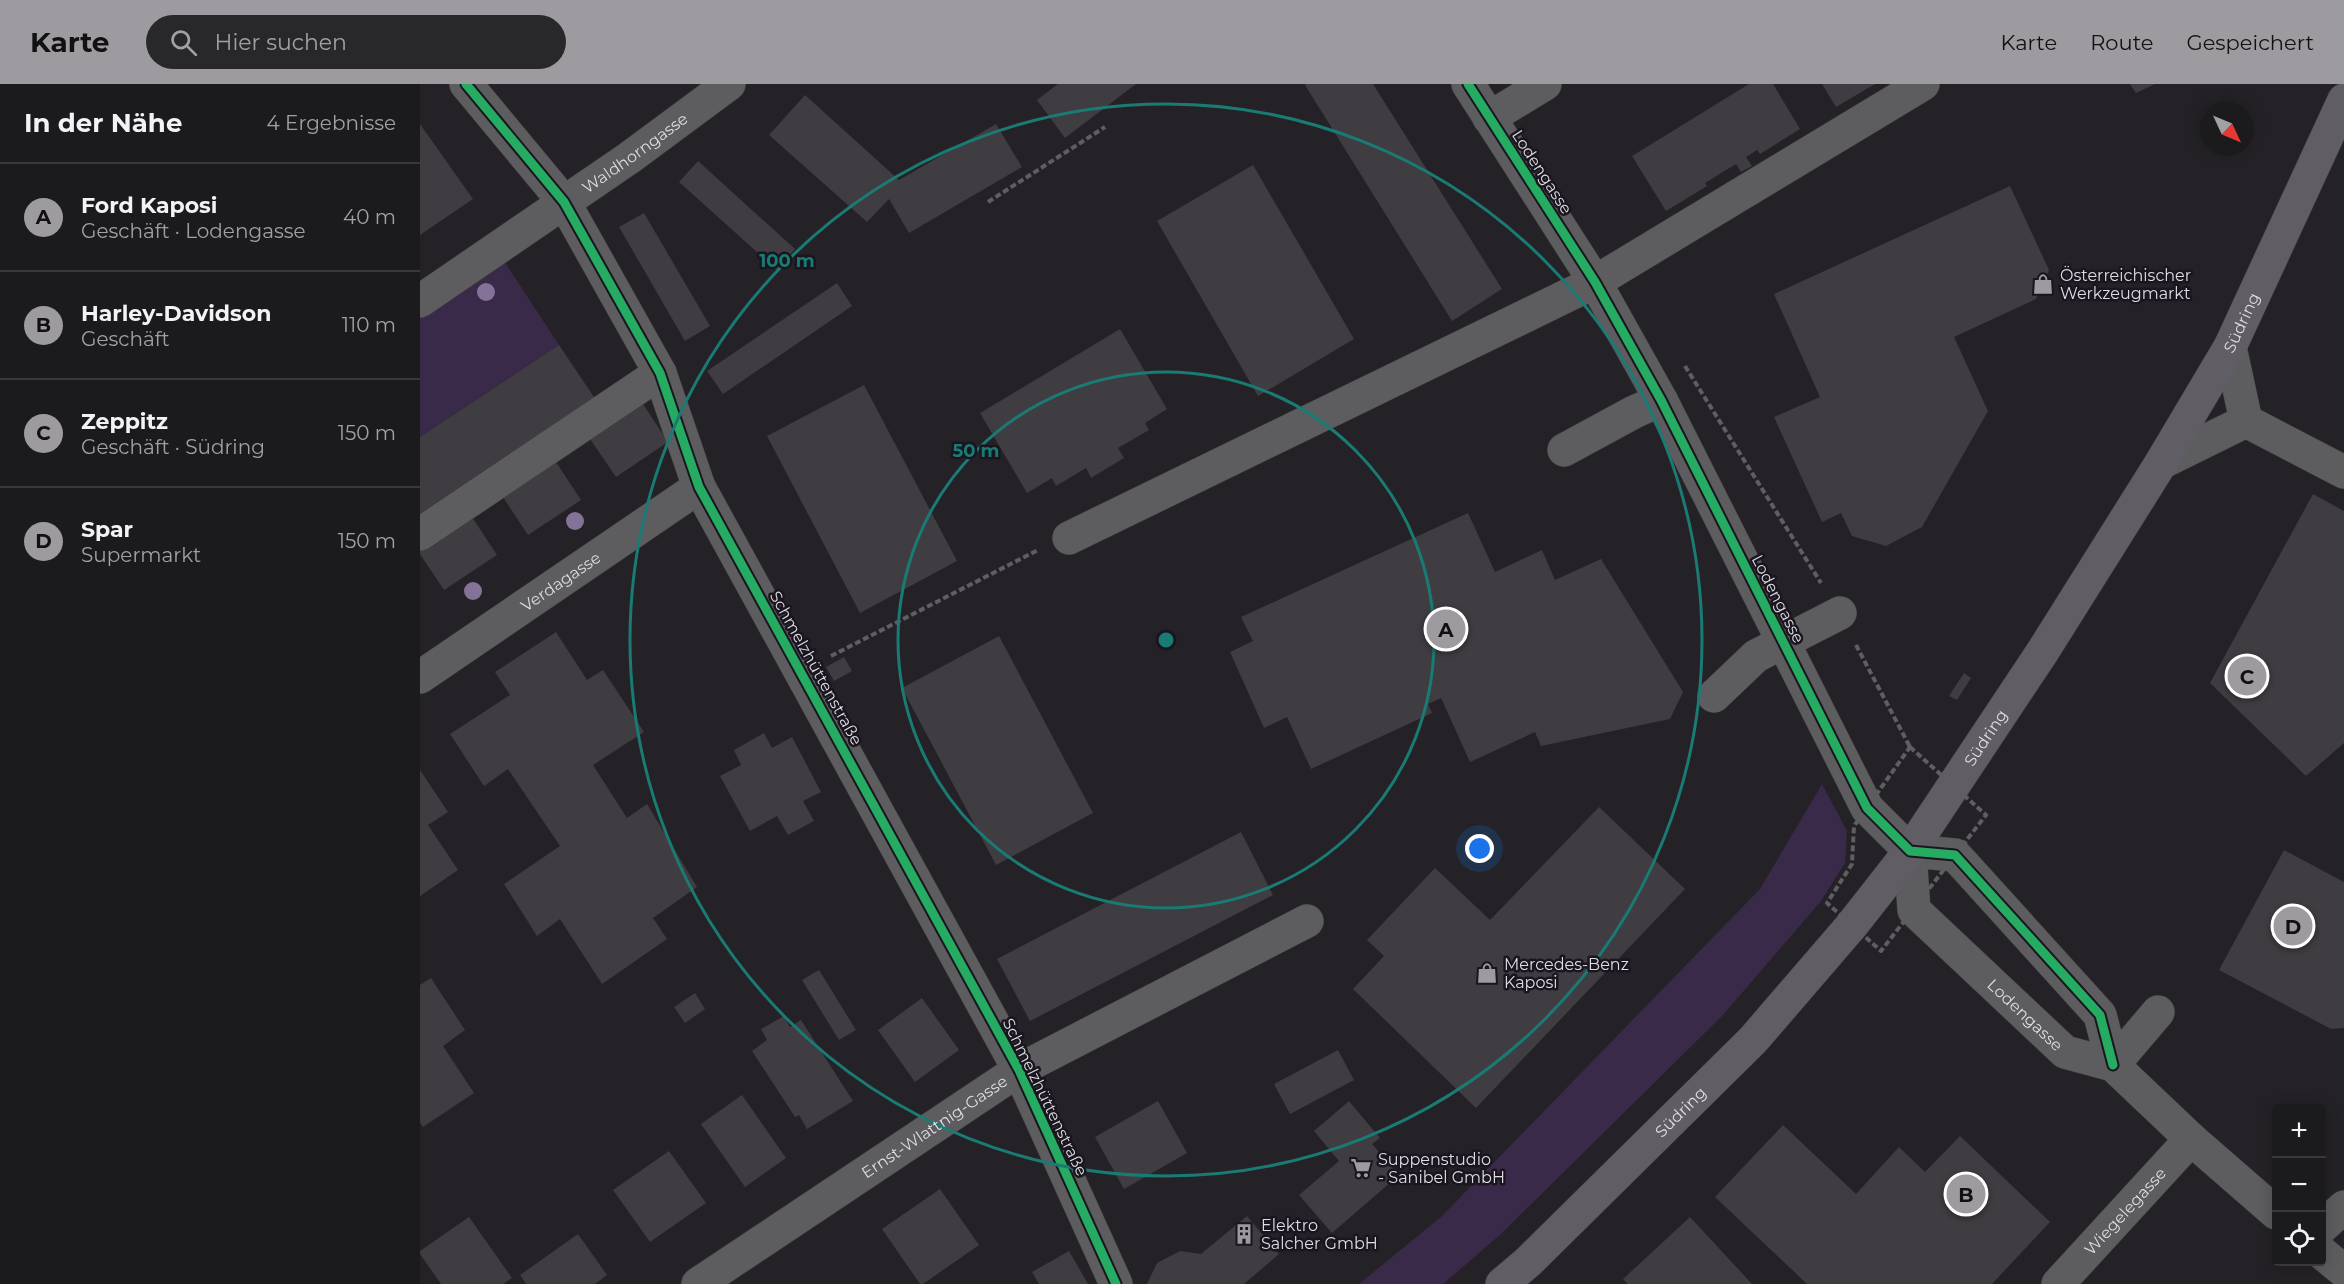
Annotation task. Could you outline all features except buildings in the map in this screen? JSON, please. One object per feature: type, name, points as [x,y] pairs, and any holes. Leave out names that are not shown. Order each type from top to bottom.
[{"type":"main road","name":"Südring","points":[[1502,1284],[1528,1262],[1753,1040],[1852,925],[1910,851],[2043,651],[2161,463],[2230,347],[2344,100]]},
{"type":"street","name":"Schmelzhüttenstraße","points":[[466,84],[564,202],[660,373],[699,487],[1019,1070],[1116,1284]]},
{"type":"street","name":"Waldhorngasse","points":[[420,301],[629,158],[729,84]]},
{"type":"street","name":"Lodengasse","points":[[1468,84],[1595,282],[1661,400],[1867,808],[1910,851],[1914,910],[2065,1052],[2113,1065],[2191,1139],[2276,1212]]},
{"type":"street","points":[[1489,118],[1545,84]]},
{"type":"street","points":[[1069,538],[1595,282],[1923,84]]},
{"type":"street","points":[[2230,347],[2246,421]]},
{"type":"street","points":[[420,534],[660,373]]},
{"type":"street","points":[[1564,450],[1661,400]]},
{"type":"street","points":[[2161,463],[2246,421]]},
{"type":"street","points":[[2246,421],[2344,472]]},
{"type":"street","name":"Verdagasse","points":[[420,677],[699,487]]},
{"type":"street","points":[[1714,696],[1756,656],[1840,613]]},
{"type":"street","points":[[1910,851],[1955,855],[2100,1016],[2113,1065]]},
{"type":"street","name":"Ernst-Wlattnig-Gasse","points":[[698,1284],[1019,1070],[1307,921]]},
{"type":"street","points":[[2113,1065],[2158,1012]]},
{"type":"street","name":"Wiegelegasse","points":[[2058,1284],[2191,1139]]},
{"type":"street","points":[[2326,1223],[2344,1207]]},
{"type":"street","points":[[2326,1256],[2344,1271]]},
{"type":"path","points":[[988,202],[1105,127]]},
{"type":"path","points":[[1645,372],[1678,355],[1840,613],[1910,747]]},
{"type":"path","points":[[801,672],[1043,547],[1069,538]]},
{"type":"shaded area","points":[[504,261],[559,345],[420,437],[420,318]]},
{"type":"shaded area","points":[[1822,784],[1847,831],[1845,863],[1821,901],[1722,1016],[1501,1234],[1443,1284],[1359,1284],[1442,1216],[1760,889]]},
{"type":"cycle path","points":[[466,84],[564,202],[660,373],[699,487],[1019,1070],[1116,1284]]},
{"type":"cycle path","points":[[1468,84],[1595,282],[1661,400],[1867,808],[1910,851],[1955,855],[2100,1015],[2113,1065]]},
{"type":"place","name":"Österreichischer Werkzeugmarkt","points":[[2043,284]]},
{"type":"place","name":"Ford Kaposi","points":[[1446,629]]},
{"type":"place","name":"Zeppitz","points":[[2247,676]]},
{"type":"place","name":"Spar","points":[[2293,926]]},
{"type":"place","name":"Mercedes-Benz Kaposi","points":[[1487,973]]},
{"type":"place","name":"Suppenstudio - Sanibel GmbH","points":[[1361,1168]]},
{"type":"place","name":"Harley-Davidson","points":[[1966,1194]]},
{"type":"place","name":"Elektro Salcher GmbH","points":[[1244,1234]]}]
